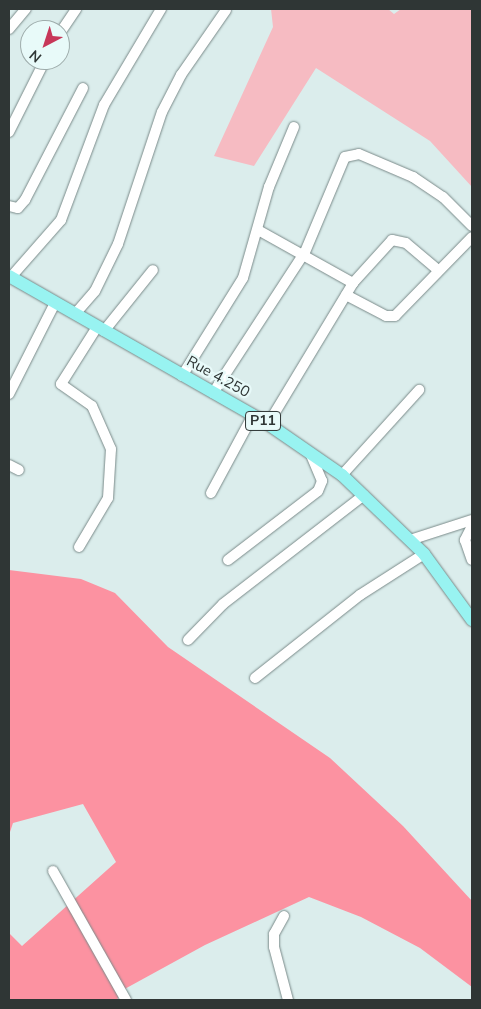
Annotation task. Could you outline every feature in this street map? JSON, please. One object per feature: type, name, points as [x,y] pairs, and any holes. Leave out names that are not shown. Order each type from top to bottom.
[{"type":"main road","name":"Rue 4.250","points":[[10,277],[268,424],[342,475],[424,554],[472,620]]},
{"type":"street","points":[[9,29],[26,9]]},
{"type":"street","points":[[69,20],[76,9]]},
{"type":"street","points":[[10,277],[61,220],[97,120],[161,9]]},
{"type":"street","points":[[75,314],[96,290],[118,244],[162,112],[181,75],[226,10]]},
{"type":"street","points":[[9,132],[40,70]]},
{"type":"street","points":[[9,206],[18,208],[25,200],[82,88]]},
{"type":"street","points":[[182,376],[244,278],[269,187],[294,127]]},
{"type":"street","points":[[213,393],[305,252],[345,157],[352,153],[430,186],[472,226]]},
{"type":"street","points":[[258,230],[305,252],[353,283]]},
{"type":"street","points":[[346,295],[390,317],[472,237]]},
{"type":"street","points":[[268,424],[353,283],[392,240],[406,243],[438,270]]},
{"type":"street","points":[[79,547],[108,498],[111,449],[92,406],[61,384],[100,329],[153,270]]},
{"type":"street","points":[[9,394],[55,303]]},
{"type":"street","points":[[342,475],[419,390]]},
{"type":"street","points":[[211,493],[253,416]]},
{"type":"street","points":[[228,560],[318,491],[322,481],[310,452]]},
{"type":"street","points":[[9,465],[19,470]]},
{"type":"street","points":[[188,640],[223,604],[364,495]]},
{"type":"street","points":[[410,540],[472,520]]},
{"type":"street","points":[[472,526],[466,540],[472,560]]},
{"type":"street","points":[[255,678],[360,595],[424,554]]},
{"type":"street","points":[[53,871],[126,1000]]},
{"type":"street","points":[[284,916],[274,934],[274,947],[288,1000]]},
{"type":"shaded area","points":[[271,9],[388,9],[394,14],[401,9],[472,9],[472,187],[430,141],[316,68],[254,166],[214,156],[273,27]]},
{"type":"shaded area","points":[[9,570],[81,579],[115,593],[168,647],[330,758],[403,826],[472,901],[472,987],[420,948],[361,917],[309,897],[205,945],[121,991],[117,1000],[9,1000],[9,933],[22,946],[116,862],[83,804],[13,823],[9,835]]}]
